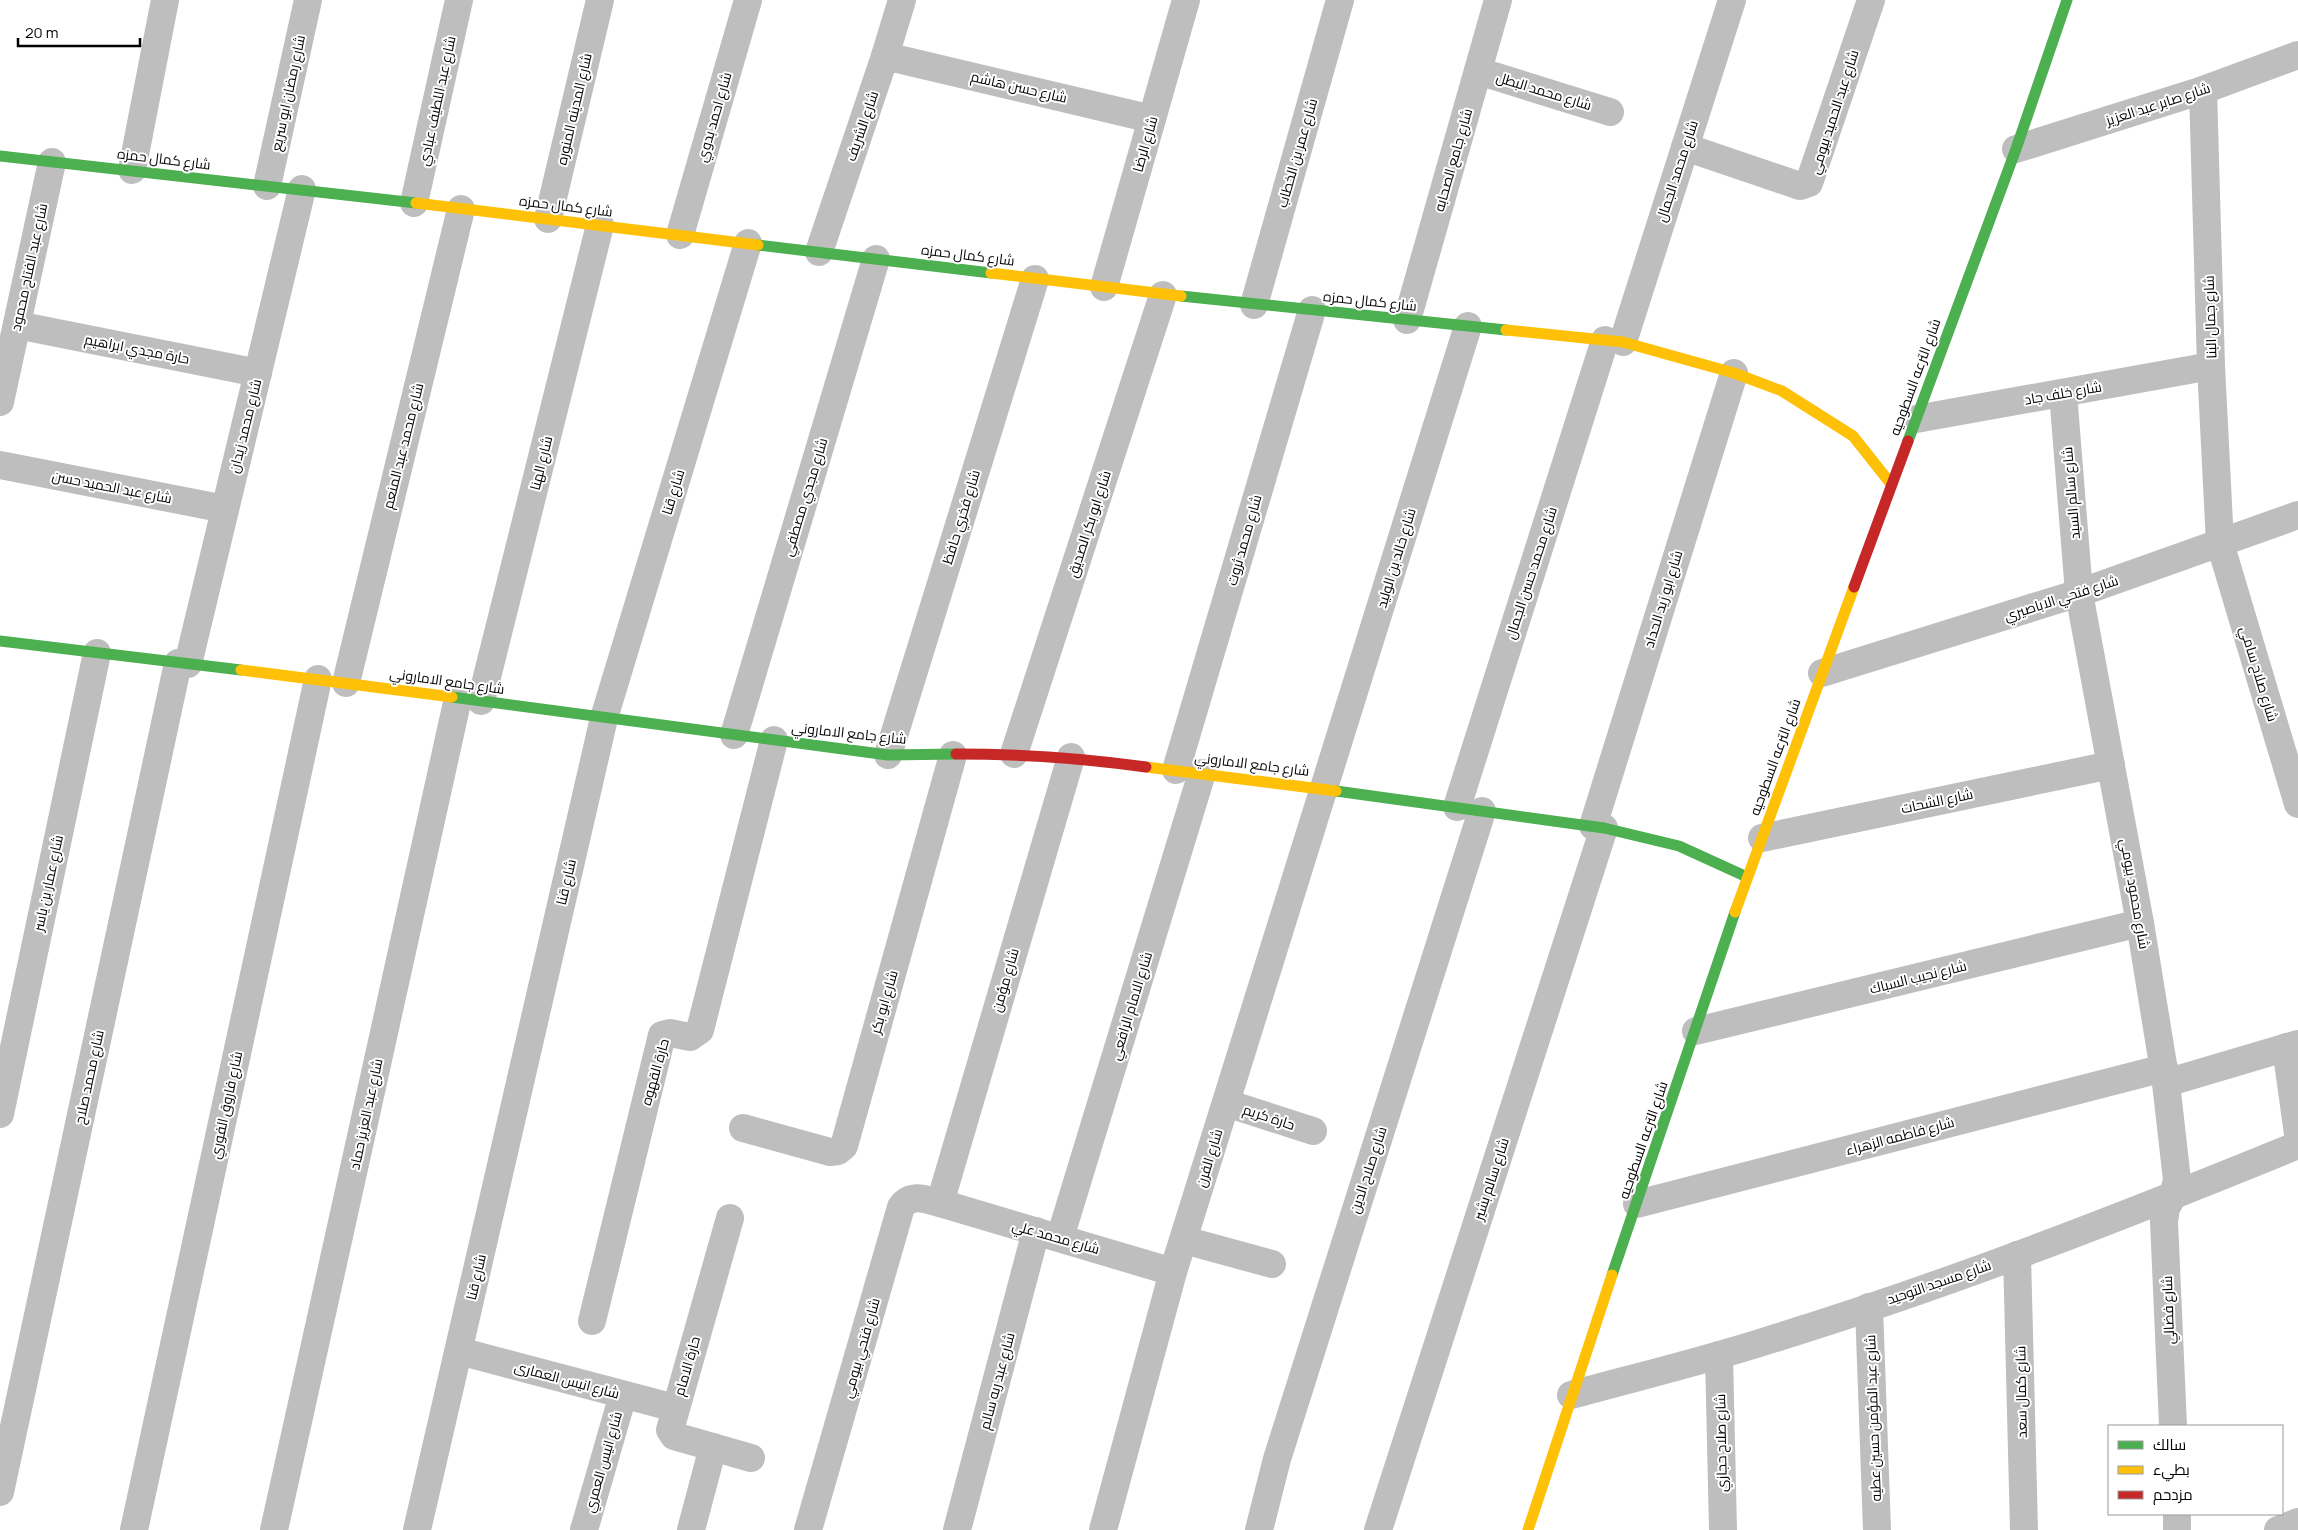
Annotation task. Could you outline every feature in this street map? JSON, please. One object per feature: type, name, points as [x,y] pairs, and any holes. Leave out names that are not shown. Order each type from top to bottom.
[{"type":"street","points":[[132,170],[164,0]]},
{"type":"street","name":"شارع رمضان ابو سريع","points":[[267,186],[308,0]]},
{"type":"street","name":"شارع عبد اللطيف عبادي","points":[[414,203],[459,0]]},
{"type":"street","name":"شارع المدينه المنوره","points":[[548,219],[600,0]]},
{"type":"street","name":"شارع احمد بدوي","points":[[680,235],[748,0]]},
{"type":"street","name":"شارع الشريف","points":[[819,252],[886,56],[902,0]]},
{"type":"street","name":"شارع الرضا","points":[[1104,287],[1186,0]]},
{"type":"street","name":"شارع عمر بن الخطاب","points":[[1254,306],[1340,0]]},
{"type":"street","name":"شارع جامع الصحابه","points":[[1408,320],[1498,0]]},
{"type":"street","name":"شارع محمد الجمال","points":[[1614,341],[1685,147],[1732,0]]},
{"type":"street","name":"شارع عبد الحميد بيومي","points":[[1685,147],[1800,186],[1810,183],[1871,0]]},
{"type":"street","name":"شارع الترعه السطوحيه","points":[[1528,1530],[1571,1395],[1747,877],[2016,149],[2067,0]]},
{"type":"street","name":"شارع صابر عبد العزيز","points":[[2016,149],[2203,90],[2298,54]]},
{"type":"street","name":"شارع حسن هاشم","points":[[886,56],[1152,118]]},
{"type":"street","name":"شارع محمد البطل","points":[[1478,71],[1610,112]]},
{"type":"street","name":"شارع جمال البنا","points":[[2203,90],[2211,366],[2220,543]]},
{"type":"street","name":"شارع كمال حمزه","points":[[0,156],[461,208],[1254,306],[1312,310],[1614,341],[1734,373],[1782,391],[1853,436],[1892,484]]},
{"type":"street","name":"شارع عبد الفتاح محمود","points":[[0,402],[52,162]]},
{"type":"street","name":"شارع محمد زيدان","points":[[183,663],[225,509],[302,189]]},
{"type":"street","name":"شارع محمد عبد المنعم","points":[[346,683],[461,208]]},
{"type":"street","name":"شارع الهنا","points":[[470,699],[600,225]]},
{"type":"street","name":"شارع قنا","points":[[417,1530],[604,718],[748,243]]},
{"type":"street","name":"شارع مجدي مصطفي","points":[[734,735],[876,260]]},
{"type":"street","name":"شارع فخري حافظ","points":[[888,755],[1035,279]]},
{"type":"street","name":"شارع ابو بكر الصديق","points":[[1014,754],[1163,294]]},
{"type":"street","name":"شارع محمد ثروت","points":[[1189,772],[1312,310]]},
{"type":"street","name":"حارة مجدي ابراهيم","points":[[16,325],[258,373]]},
{"type":"street","name":"شارع خالد بن الوليد","points":[[1324,789],[1468,326]]},
{"type":"street","name":"شارع محمد حسن الجمال","points":[[1469,809],[1614,341]]},
{"type":"street","name":"شارع خلف جاد","points":[[1916,419],[2211,366]]},
{"type":"street","name":"شارع ابو زيد الحداد","points":[[1598,827],[1734,373]]},
{"type":"street","name":"شارع سالم السيد","points":[[2063,393],[2080,593]]},
{"type":"street","name":"شارع عبد الحميد حسن","points":[[0,465],[225,509]]},
{"type":"street","name":"شارع فتحي الاباصيري","points":[[1822,673],[2080,593],[2298,515]]},
{"type":"street","name":"شارع صلاح سامي","points":[[2220,543],[2298,804]]},
{"type":"street","name":"شارع محمود بيومي","points":[[2080,593],[2140,923],[2165,1075],[2177,1180],[2173,1196]]},
{"type":"street","name":"شارع جامع الاماروني","points":[[0,641],[318,679],[888,755],[1014,754],[1071,757],[1324,789],[1598,827],[1679,846],[1747,877]]},
{"type":"street","name":"شارع عمار بن ياسر","points":[[0,1114],[97,653]]},
{"type":"street","name":"شارع محمد صلاح","points":[[0,1492],[183,663]]},
{"type":"street","name":"شارع فاروق الفوري","points":[[134,1530],[318,679]]},
{"type":"street","name":"شارع عبد العزيز حماد","points":[[274,1530],[470,699]]},
{"type":"street","name":"حارة القهوه","points":[[592,1321],[662,1036],[670,1032],[690,1037],[696,1035],[700,1030],[774,740]]},
{"type":"street","name":"شارع ابو بكر","points":[[743,1128],[830,1152],[838,1151],[844,1146],[953,755]]},
{"type":"street","name":"شارع مؤمن","points":[[940,1203],[1071,757]]},
{"type":"street","name":"شارع الشحات","points":[[1762,838],[2112,765]]},
{"type":"street","name":"شارع الامام الرافعي","points":[[1048,1235],[1189,772]]},
{"type":"street","name":"شارع الفرن","points":[[1103,1530],[1173,1272],[1324,789]]},
{"type":"street","name":"شارع صلاح الدين","points":[[1258,1530],[1277,1459],[1469,809]]},
{"type":"street","name":"شارع سالم بشير","points":[[1378,1530],[1598,827]]},
{"type":"street","name":"شارع نجيب السباك","points":[[1696,1031],[2140,923]]},
{"type":"street","points":[[2292,1045],[2298,1134]]},
{"type":"street","name":"شارع فاطمه الزهراء","points":[[1637,1204],[2292,1045]]},
{"type":"street","name":"حارة كريم","points":[[1226,1103],[1313,1131]]},
{"type":"street","name":"شارع مسجد التوحيد","points":[[1571,1395],[1719,1355],[1869,1307],[2017,1255],[2173,1196],[2298,1145]]},
{"type":"street","name":"شارع فضالي","points":[[2173,1196],[2166,1208],[2164,1221],[2173,1425]]},
{"type":"street","name":"شارع فتحي بيومي","points":[[808,1530],[901,1208],[908,1200],[917,1197],[940,1203]]},
{"type":"street","name":"شارع محمد علي","points":[[940,1203],[1173,1272]]},
{"type":"street","name":"حارة الامام","points":[[730,1218],[670,1428],[674,1436],[751,1458]]},
{"type":"street","name":"شارع عبد ربه سالم","points":[[957,1530],[1048,1235]]},
{"type":"street","points":[[1184,1240],[1272,1264]]},
{"type":"street","name":"شارع كمال سعد","points":[[2017,1255],[2024,1530]]},
{"type":"street","name":"شارع عبد المؤمن حسين عطيه","points":[[1869,1307],[1877,1530]]},
{"type":"street","name":"شارع انيس العمارى","points":[[458,1351],[675,1408]]},
{"type":"street","name":"شارع صلاح حجازي","points":[[1719,1355],[1723,1530]]},
{"type":"street","name":"شارع انيس العمري","points":[[584,1530],[623,1395]]},
{"type":"street","points":[[691,1530],[713,1447]]},
{"type":"street","points":[[2177,1515],[2178,1530]]},
{"type":"traffic: fast","points":[[1908,441],[2016,149],[2067,0]]},
{"type":"traffic: fast","points":[[0,156],[416,203]]},
{"type":"traffic: fast","points":[[758,245],[991,273]]},
{"type":"traffic: fast","points":[[1181,296],[1506,330]]},
{"type":"traffic: fast","points":[[0,641],[241,670]]},
{"type":"traffic: fast","points":[[452,697],[888,755],[956,754]]},
{"type":"traffic: fast","points":[[1336,791],[1604,828],[1679,846],[1747,877]]},
{"type":"traffic: fast","points":[[1612,1275],[1735,912]]},
{"type":"traffic: slow","points":[[416,203],[758,245]]},
{"type":"traffic: slow","points":[[991,273],[1181,296]]},
{"type":"traffic: slow","points":[[1506,330],[1623,342],[1734,373],[1782,391],[1853,436],[1891,484]]},
{"type":"traffic: slow","points":[[1735,912],[1854,587]]},
{"type":"traffic: slow","points":[[241,670],[452,697]]},
{"type":"traffic: slow","points":[[1146,767],[1336,791]]},
{"type":"traffic: slow","points":[[1528,1530],[1612,1275]]},
{"type":"traffic: jam","points":[[1854,587],[1908,441]]},
{"type":"traffic: jam","points":[[956,754],[1051,757],[1146,767]]}]
